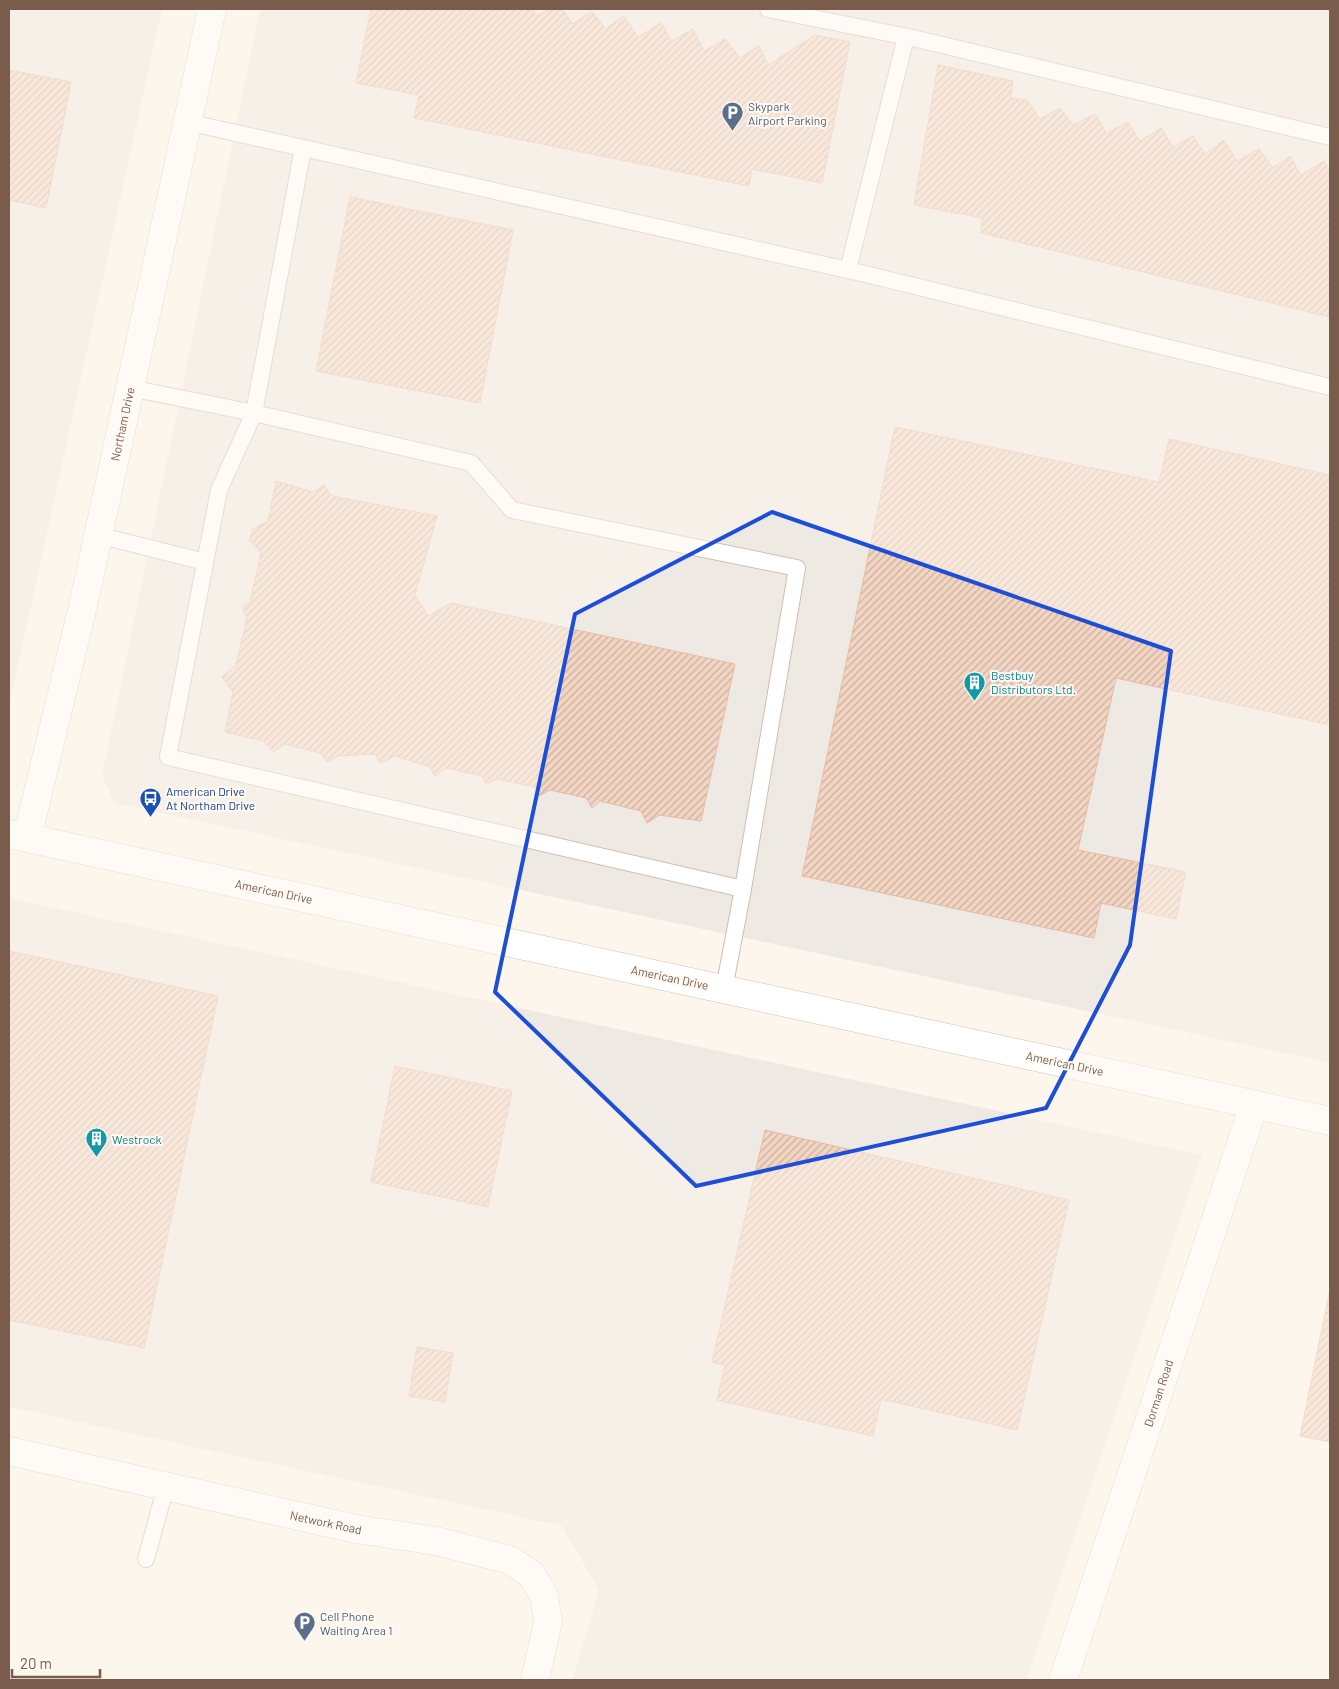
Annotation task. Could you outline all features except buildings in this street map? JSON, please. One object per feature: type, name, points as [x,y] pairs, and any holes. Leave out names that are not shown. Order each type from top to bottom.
[{"type":"street","name":"Northam Drive","points":[[18,836],[98,535],[212,9]]},
{"type":"street","name":"American Drive","points":[[18,836],[1330,1121]]},
{"type":"street","name":"Dorman Road","points":[[1063,1680],[1254,1105]]},
{"type":"street","name":"Network Road","points":[[9,1450],[356,1529],[436,1541],[510,1560],[532,1575],[544,1596],[548,1622],[535,1680]]},
{"type":"lane","points":[[768,9],[906,37],[1330,138]]},
{"type":"lane","points":[[848,270],[906,37]]},
{"type":"lane","points":[[188,122],[848,270],[1330,386]]},
{"type":"lane","points":[[303,148],[254,413],[219,490],[168,757],[743,889]]},
{"type":"lane","points":[[130,388],[254,413],[471,463],[512,510],[797,568],[743,889],[724,989]]},
{"type":"lane","points":[[98,535],[205,562]]},
{"type":"lane","points":[[146,1559],[166,1486]]},
{"type":"highlighted area","points":[[772,512],[1171,651],[1130,945],[1046,1108],[696,1186],[495,992],[575,614]]},
{"type":"shaded area","points":[[9,9],[162,9],[9,707]]},
{"type":"shaded area","points":[[260,9],[1330,9],[1330,1063],[114,803],[102,776]]},
{"type":"shaded area","points":[[9,898],[1202,1155],[1027,1680],[572,1680],[599,1591],[562,1526],[9,1407]]},
{"type":"place","name":"Skypark Airport Parking","points":[[732,132]]},
{"type":"place","name":"Bestbuy Distributors Ltd.","points":[[975,701]]},
{"type":"place","name":"American Drive At Northam Drive","points":[[150,817]]},
{"type":"place","name":"Westrock","points":[[96,1158]]},
{"type":"place","name":"Cell Phone Waiting Area 1","points":[[304,1642]]}]
